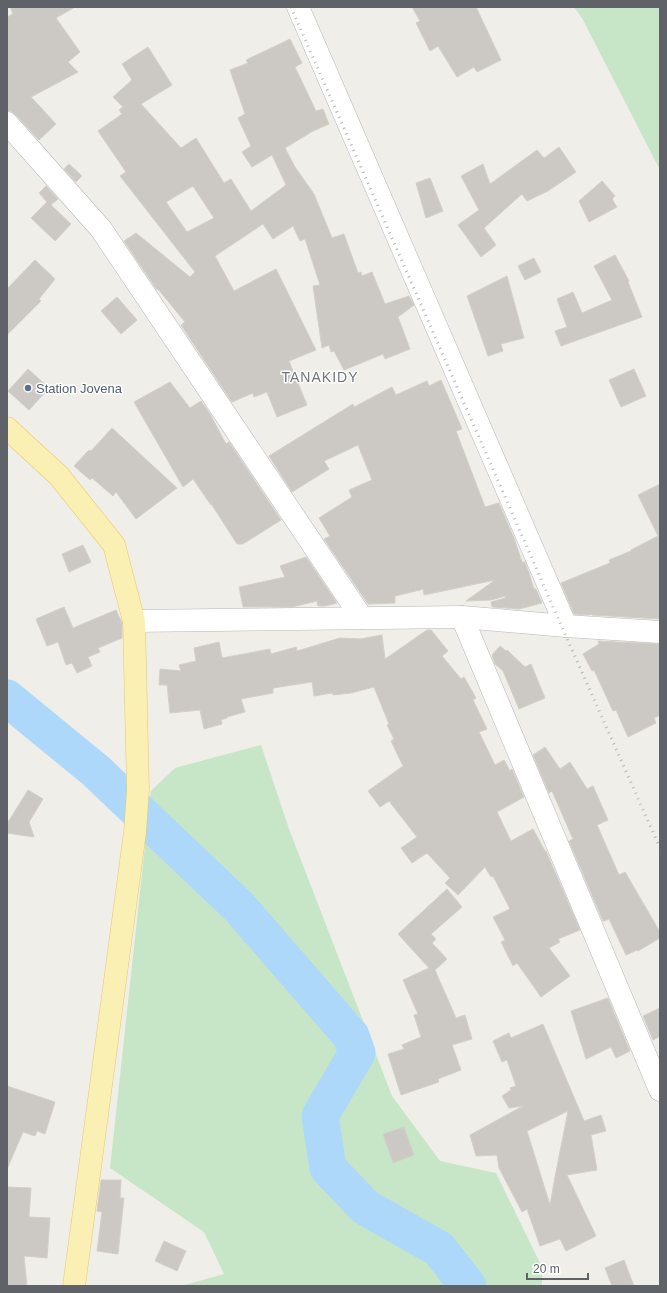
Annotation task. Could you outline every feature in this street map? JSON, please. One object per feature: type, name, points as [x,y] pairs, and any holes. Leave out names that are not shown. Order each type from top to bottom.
[{"type":"main road","points":[[7,428],[59,476],[114,545],[134,621],[138,790],[135,832],[74,1286]]},
{"type":"street","points":[[298,7],[566,626]]},
{"type":"street","points":[[7,123],[101,229],[362,618]]},
{"type":"street","points":[[462,617],[660,1090]]},
{"type":"street","points":[[134,621],[462,617],[660,632]]},
{"type":"green space","points":[[574,7],[660,7],[660,170],[582,18]]},
{"type":"green space","points":[[261,745],[289,829],[392,1096],[440,1161],[496,1173],[542,1267],[542,1286],[181,1286],[224,1274],[204,1232],[110,1168],[151,791],[175,768]]},
{"type":"building","points":[[10,7],[75,7],[56,18],[80,52],[68,62],[78,72],[31,97],[56,124],[39,140],[16,115],[11,111],[7,111],[7,17],[13,14]]},
{"type":"building","points":[[412,7],[476,7],[501,60],[477,72],[474,67],[457,77],[438,46],[430,51],[416,23],[420,21]]},
{"type":"building","points":[[290,39],[302,63],[295,67],[316,111],[323,109],[329,124],[313,131],[285,148],[295,167],[314,194],[332,238],[344,234],[358,273],[361,272],[362,276],[372,272],[385,304],[409,296],[414,305],[398,317],[410,349],[385,359],[383,354],[344,370],[334,351],[331,352],[329,345],[322,348],[313,286],[320,285],[305,239],[300,241],[293,226],[273,239],[263,224],[215,256],[234,291],[276,269],[316,350],[289,361],[307,405],[277,417],[267,392],[254,397],[253,393],[232,402],[181,325],[185,322],[158,289],[157,290],[124,241],[136,233],[190,277],[195,272],[120,176],[126,172],[98,131],[122,114],[119,110],[123,107],[113,97],[132,80],[122,64],[148,47],[172,85],[141,104],[181,148],[196,138],[224,183],[231,179],[251,211],[286,185],[272,155],[252,167],[242,152],[251,146],[238,118],[245,114],[230,70],[248,63],[246,60]],"holes":[[[193,186],[214,218],[187,232],[166,202]]]},
{"type":"building","points":[[559,147],[576,172],[548,191],[527,201],[522,194],[484,228],[496,245],[481,257],[458,225],[479,210],[461,176],[483,164],[490,184],[537,150],[544,158]]},
{"type":"building","points":[[69,164],[82,176],[76,182],[64,169]]},
{"type":"building","points":[[430,178],[443,211],[426,218],[416,183]]},
{"type":"building","points":[[602,181],[615,196],[612,199],[617,207],[589,222],[579,201]]},
{"type":"building","points":[[46,186],[58,199],[51,205],[71,224],[55,241],[31,218],[47,202],[39,193]]},
{"type":"building","points":[[615,255],[629,281],[628,282],[642,317],[561,346],[555,331],[567,327],[557,299],[573,292],[582,313],[612,300],[594,266]]},
{"type":"building","points":[[534,258],[541,272],[525,280],[518,266]]},
{"type":"building","points":[[35,260],[55,279],[39,299],[41,301],[7,335],[7,289]]},
{"type":"building","points":[[507,276],[524,338],[501,344],[503,351],[488,356],[467,296]]},
{"type":"building","points":[[117,297],[137,320],[121,334],[101,311]]},
{"type":"building","points":[[28,369],[49,388],[29,410],[8,391]]},
{"type":"building","points":[[634,369],[646,396],[621,407],[609,380]]},
{"type":"building","points":[[441,380],[462,429],[456,431],[485,507],[499,503],[514,538],[522,562],[525,562],[534,589],[536,589],[542,603],[519,609],[492,607],[491,602],[505,598],[505,596],[491,600],[466,601],[495,580],[424,595],[423,589],[417,591],[415,589],[416,591],[395,596],[395,603],[368,604],[324,539],[330,536],[319,518],[352,497],[349,490],[372,480],[358,445],[324,461],[329,469],[292,492],[269,456],[353,404],[354,407],[392,387],[396,395],[427,381],[429,386]]},
{"type":"building","points":[[170,382],[190,408],[201,401],[210,414],[226,444],[229,442],[281,520],[243,544],[237,544],[193,479],[183,487],[134,402]]},
{"type":"building","points":[[112,428],[177,488],[136,519],[116,492],[113,496],[92,478],[90,480],[74,466],[89,450],[91,451]]},
{"type":"building","points":[[660,484],[660,619],[574,614],[561,583],[610,563],[609,560],[631,551],[658,536],[638,495]]},
{"type":"building","points":[[83,545],[91,562],[69,572],[62,554]]},
{"type":"building","points":[[306,557],[337,603],[318,606],[317,601],[292,607],[243,607],[239,587],[285,577],[280,566]]},
{"type":"building","points":[[64,607],[73,628],[116,610],[122,623],[122,638],[98,648],[100,652],[88,657],[92,666],[77,673],[72,663],[66,665],[58,642],[47,646],[36,619]]},
{"type":"building","points":[[427,630],[431,630],[448,651],[442,656],[461,679],[464,677],[476,698],[473,700],[487,729],[479,732],[495,765],[504,760],[510,771],[512,769],[524,797],[497,812],[511,841],[533,829],[546,851],[580,930],[558,939],[560,942],[549,948],[570,976],[541,997],[517,963],[513,966],[501,942],[505,940],[493,917],[510,909],[493,876],[491,877],[485,867],[458,895],[445,883],[450,878],[427,853],[412,863],[401,848],[417,837],[389,801],[380,807],[368,791],[403,766],[391,741],[394,739],[387,725],[389,724],[374,687],[351,693],[333,695],[332,693],[314,696],[312,682],[273,688],[273,693],[241,699],[245,712],[221,720],[222,724],[204,729],[200,710],[170,713],[167,685],[159,685],[160,669],[181,671],[179,665],[196,661],[194,648],[219,642],[222,658],[270,649],[271,654],[296,647],[297,651],[340,638],[360,639],[382,635],[385,659]]},
{"type":"building","points":[[598,641],[660,644],[660,715],[654,718],[656,723],[628,737],[616,710],[613,711],[594,670],[592,671],[583,654],[599,644]]},
{"type":"building","points":[[500,646],[506,651],[507,650],[525,667],[531,664],[545,698],[519,709],[503,671],[495,664],[492,655]]},
{"type":"building","points":[[545,747],[560,769],[570,762],[587,789],[593,786],[608,820],[597,825],[619,875],[625,872],[660,932],[660,938],[638,951],[637,950],[626,955],[609,919],[603,921],[569,841],[573,839],[552,791],[549,793],[533,755]]},
{"type":"building","points":[[28,790],[43,799],[29,822],[34,837],[7,833],[7,824]]},
{"type":"building","points":[[447,889],[462,907],[431,934],[436,939],[432,943],[447,959],[435,970],[456,1018],[465,1015],[472,1039],[452,1045],[461,1070],[438,1079],[439,1082],[401,1095],[388,1054],[404,1049],[402,1045],[421,1037],[414,1015],[418,1014],[403,980],[429,968],[398,934]]},
{"type":"building","points":[[608,998],[630,1051],[616,1058],[611,1047],[586,1059],[571,1011]]},
{"type":"building","points":[[660,1008],[660,1036],[653,1040],[643,1016]]},
{"type":"building","points":[[543,1024],[584,1121],[601,1115],[606,1131],[591,1135],[597,1170],[567,1175],[596,1236],[566,1251],[560,1239],[540,1246],[527,1209],[522,1212],[499,1168],[497,1155],[476,1156],[470,1135],[523,1106],[509,1108],[502,1096],[511,1090],[510,1088],[516,1086],[507,1060],[502,1062],[493,1041],[509,1033],[511,1038]],"holes":[[[568,1111],[550,1205],[527,1131]]]},
{"type":"building","points":[[7,1086],[55,1102],[45,1134],[37,1131],[35,1136],[23,1132],[7,1169]]},
{"type":"building","points":[[404,1127],[414,1155],[393,1163],[383,1134]]},
{"type":"building","points":[[101,1180],[121,1180],[120,1198],[124,1198],[118,1254],[97,1251],[102,1212],[97,1211]]},
{"type":"building","points":[[7,1187],[31,1188],[29,1217],[50,1218],[47,1258],[24,1256],[27,1286],[7,1286]]},
{"type":"building","points":[[164,1241],[186,1251],[177,1271],[155,1261]]},
{"type":"building","points":[[624,1260],[634,1286],[612,1286],[605,1268]]},
{"type":"waterway","points":[[7,698],[96,771],[239,907],[351,1036],[357,1053],[320,1116],[328,1168],[365,1207],[439,1249],[468,1286]]},
{"type":"railway","points":[[291,7],[660,848]]},
{"type":"place","name":"Station Jovena","points":[[28,388]]},
{"type":"district","name":"TANAKIDY","points":[[320,377]]}]
